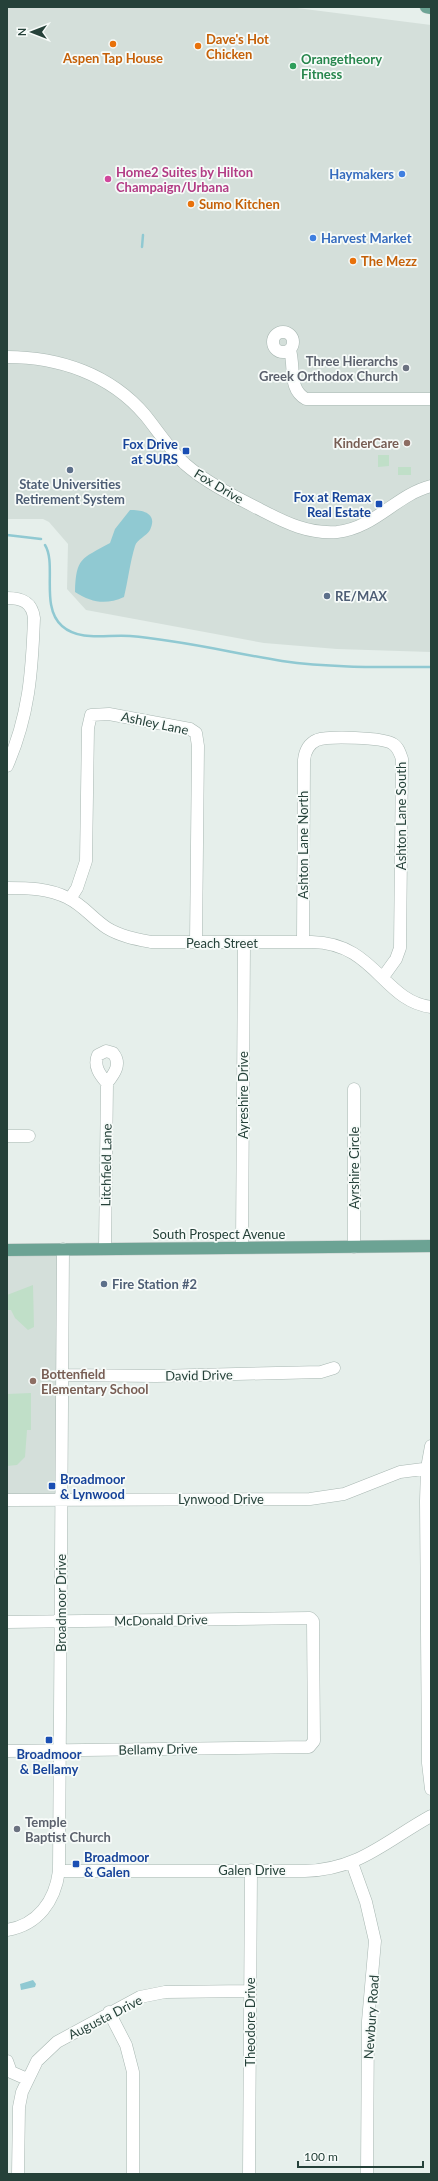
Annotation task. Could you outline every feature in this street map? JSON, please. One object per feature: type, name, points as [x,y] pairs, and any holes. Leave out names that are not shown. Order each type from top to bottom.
[{"type":"main road","points":[[426,7],[431,8]]},
{"type":"main road","name":"South Prospect Avenue","points":[[7,1250],[431,1246]]},
{"type":"street","points":[[290,350],[293,361],[294,387],[301,397],[306,399],[431,399]]},
{"type":"street","name":"Fox Drive","points":[[7,357],[33,358],[53,361],[90,373],[117,390],[134,404],[184,462],[206,481],[285,522],[304,530],[338,532],[365,525],[410,494],[431,486]]},
{"type":"street","points":[[7,598],[18,598],[29,604],[34,618],[30,692],[24,721],[7,766]]},
{"type":"street","name":"Ashley Lane","points":[[70,899],[77,888],[86,861],[88,728],[91,715],[102,713],[190,729],[196,733],[198,746],[196,943]]},
{"type":"street","name":"Ashton Lane South","points":[[307,749],[312,743],[322,739],[376,739],[391,742],[399,750],[402,759],[400,948],[396,959],[383,977]]},
{"type":"street","name":"Ashton Lane North","points":[[302,942],[304,760],[307,749]]},
{"type":"street","name":"Peach Street","points":[[7,888],[37,889],[70,899],[107,928],[134,939],[151,942],[323,942],[343,947],[360,956],[402,995],[415,1002],[431,1006]]},
{"type":"street","name":"Ayreshire Drive","points":[[242,1248],[244,943]]},
{"type":"street","name":"Litchfield Lane","points":[[105,1248],[106,1083]]},
{"type":"street","name":"Ayrshire Circle","points":[[354,1090],[354,1247]]},
{"type":"street","points":[[7,1136],[29,1136]]},
{"type":"street","name":"Broadmoor Drive","points":[[7,1930],[16,1928],[31,1921],[45,1909],[54,1895],[59,1871],[63,1249]]},
{"type":"street","name":"David Drive","points":[[63,1375],[156,1376],[321,1372],[334,1368]]},
{"type":"street","points":[[431,1446],[429,1468],[428,1763],[431,1789]]},
{"type":"street","name":"Lynwood Drive","points":[[7,1500],[310,1499],[344,1494],[400,1472],[429,1468]]},
{"type":"street","name":"McDonald Drive","points":[[7,1622],[310,1618],[313,1620],[314,1741],[309,1747]]},
{"type":"street","name":"Bellamy Drive","points":[[7,1751],[309,1747]]},
{"type":"street","name":"Galen Drive","points":[[59,1871],[315,1871],[352,1863],[367,1856],[431,1816]]},
{"type":"street","name":"Newbury Road","points":[[352,1863],[366,1902],[374,1941],[368,2021],[367,2174]]},
{"type":"street","name":"Theodore Drive","points":[[249,2174],[251,1870]]},
{"type":"street","name":"Augusta Drive","points":[[18,2174],[19,2107],[26,2079],[37,2061],[57,2042],[126,2003],[148,1995],[165,1992],[250,1991]]},
{"type":"street","points":[[109,2012],[126,2045],[133,2072],[133,2174]]},
{"type":"street","points":[[8,2069],[26,2079]]},
{"type":"shaded area","points":[[7,7],[289,7],[431,25],[431,652],[337,649],[264,643],[86,610],[67,589],[68,544],[49,522],[43,519],[7,519]]},
{"type":"shaded area","name":"Bottenfield Elementary School","points":[[7,1251],[60,1252],[57,1496],[7,1496]]},
{"type":"green space","points":[[378,455],[389,455],[389,466],[378,467]]},
{"type":"green space","points":[[398,467],[411,467],[411,475],[398,475]]},
{"type":"green space","points":[[33,1285],[34,1327],[28,1330],[15,1318],[11,1310],[7,1310],[7,1295]]},
{"type":"green space","points":[[31,1393],[31,1430],[27,1430],[25,1457],[17,1465],[7,1466],[7,1394]]},
{"type":"water","points":[[130,510],[148,514],[151,516],[152,524],[149,532],[138,541],[135,546],[124,597],[117,600],[99,602],[81,596],[75,592],[79,566],[86,557],[110,543],[115,529]]},
{"type":"water","points":[[33,1980],[36,1984],[35,1987],[21,1990],[20,1984]]},
{"type":"waterway","points":[[142,247],[143,235]]},
{"type":"waterway","points":[[7,535],[41,539]]},
{"type":"waterway","points":[[45,545],[50,563],[50,597],[55,618],[62,626],[77,634],[86,636],[130,636],[149,638],[282,661],[319,665],[356,667],[431,667]]},
{"type":"place","name":"Aspen Tap House","points":[[113,44]]},
{"type":"place","name":"Dave's Hot Chicken","points":[[198,46]]},
{"type":"place","name":"Orangetheory Fitness","points":[[293,66]]},
{"type":"place","name":"Haymakers","points":[[402,174]]},
{"type":"place","name":"Home2 Suites by Hilton Champaign/Urbana","points":[[108,179]]},
{"type":"place","name":"Sumo Kitchen","points":[[191,204]]},
{"type":"place","name":"Harvest Market","points":[[313,238]]},
{"type":"place","name":"The Mezz","points":[[353,261]]},
{"type":"place","name":"Three Hierarchs Greek Orthodox Church","points":[[406,368]]},
{"type":"place","name":"KinderCare","points":[[407,443]]},
{"type":"place","name":"Fox Drive at SURS","points":[[186,451]]},
{"type":"place","name":"State Universities Retirement System","points":[[70,470]]},
{"type":"place","name":"Fox at Remax Real Estate","points":[[379,504]]},
{"type":"place","name":"RE/MAX","points":[[327,596]]},
{"type":"place","name":"Fire Station #2","points":[[104,1284]]},
{"type":"place","name":"Bottenfield Elementary School","points":[[33,1381]]},
{"type":"place","name":"Broadmoor & Lynwood","points":[[52,1486]]},
{"type":"place","name":"Broadmoor & Bellamy","points":[[49,1740]]},
{"type":"place","name":"Temple Baptist Church","points":[[17,1829]]},
{"type":"place","name":"Broadmoor & Galen","points":[[76,1864]]}]
